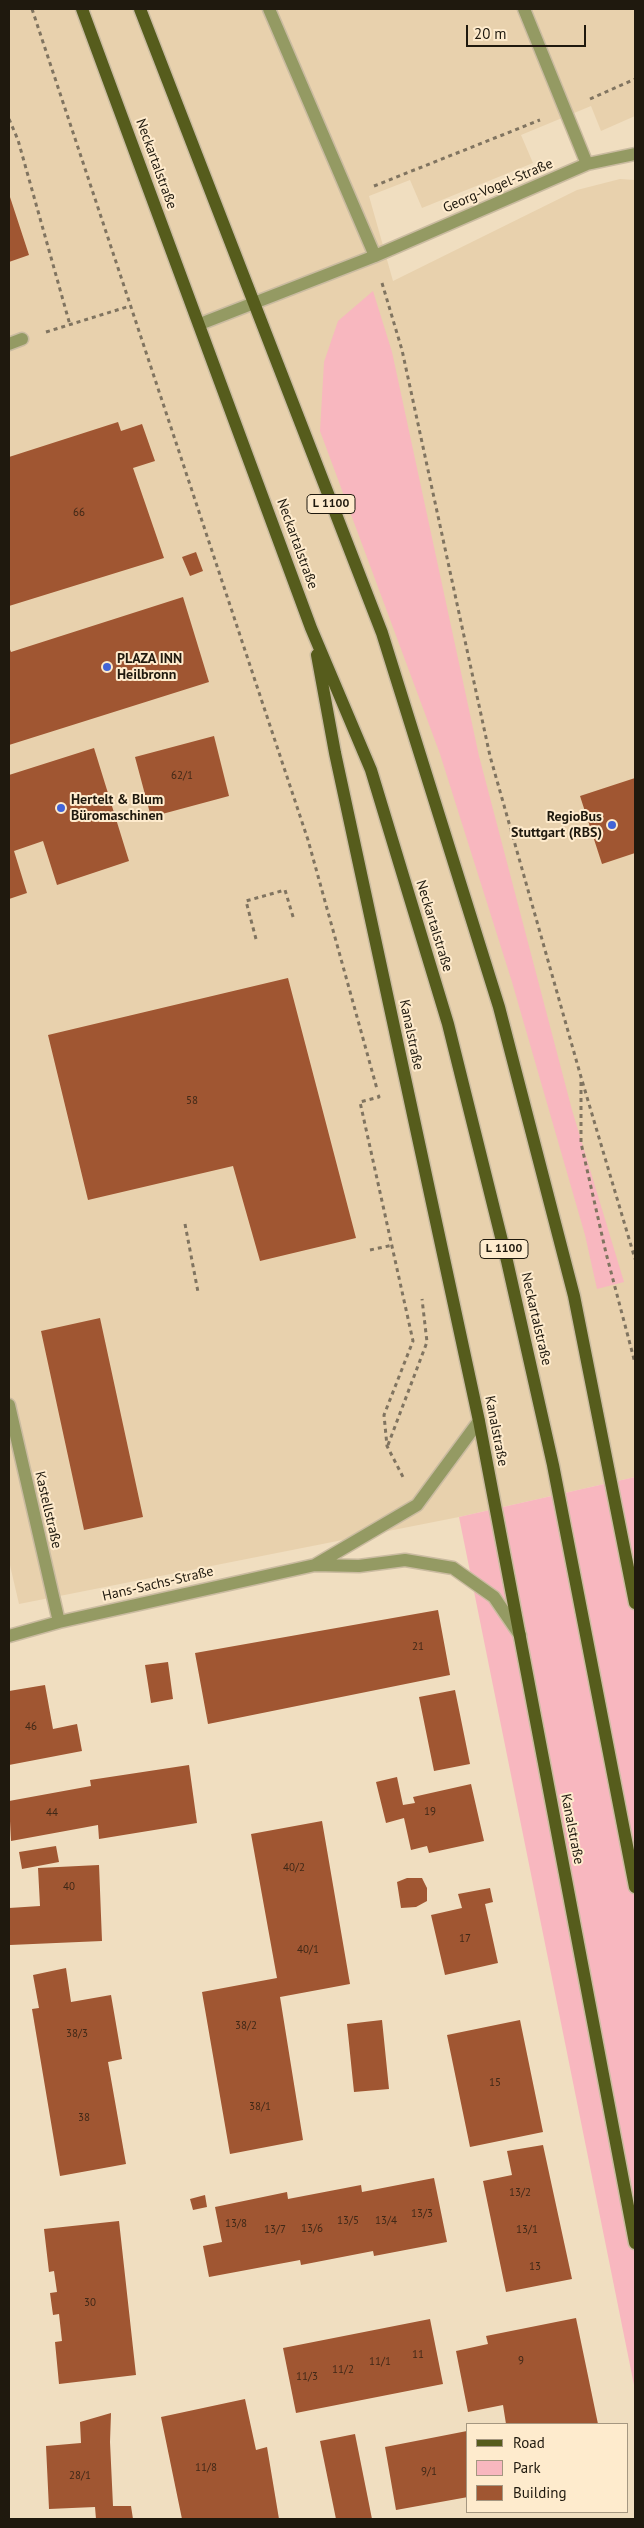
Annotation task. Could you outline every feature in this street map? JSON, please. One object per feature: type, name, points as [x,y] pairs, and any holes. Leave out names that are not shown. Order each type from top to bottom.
[{"type":"main road","name":"Neckartalstraße","points":[[82,9],[312,628],[371,770],[448,1024],[507,1260],[553,1465],[635,1887]]},
{"type":"main road","name":"L 1100","points":[[140,9],[382,633],[499,1007],[574,1296],[635,1603]]},
{"type":"main road","name":"Kanalstraße","points":[[312,628],[338,763],[479,1421],[635,2243]]},
{"type":"street","points":[[269,9],[375,256]]},
{"type":"street","points":[[524,9],[587,164]]},
{"type":"street","name":"Georg-Vogel-Straße","points":[[200,324],[375,256],[587,164],[635,154]]},
{"type":"street","points":[[9,344],[22,339]]},
{"type":"street","name":"Kastellstraße","points":[[9,1405],[59,1622]]},
{"type":"street","name":"Hans-Sachs-Straße","points":[[314,1565],[417,1505],[479,1421]]},
{"type":"street","name":"Hans-Sachs-Straße","points":[[9,1636],[59,1622],[314,1565],[359,1566],[405,1560],[453,1568],[494,1597],[520,1636]]},
{"type":"path","points":[[32,9],[308,840],[379,1097],[360,1102],[393,1245],[412,1341],[384,1415],[387,1446],[417,1505]]},
{"type":"path","points":[[349,197],[635,79]]},
{"type":"path","points":[[9,119],[18,140],[70,324]]},
{"type":"path","points":[[375,256],[402,350],[490,756],[580,1077],[635,1259]]},
{"type":"path","points":[[22,339],[130,306]]},
{"type":"path","points":[[256,939],[246,900],[285,890],[294,920]]},
{"type":"path","points":[[580,1077],[581,1143],[606,1253],[635,1362]]},
{"type":"path","points":[[185,1224],[198,1292]]},
{"type":"path","points":[[370,1250],[393,1245]]},
{"type":"path","points":[[387,1446],[427,1342],[422,1299]]},
{"type":"shaded area","points":[[9,9],[635,9],[635,116],[601,131],[591,106],[521,135],[533,163],[422,208],[410,180],[369,196],[393,281],[577,190],[620,179],[635,180],[635,1477],[459,1517],[19,1604],[9,1561]]},
{"type":"green space","points":[[373,291],[392,352],[479,756],[572,1110],[624,1282],[597,1289],[585,1235],[512,982],[440,754],[320,431],[324,362],[338,321]]},
{"type":"green space","points":[[635,1477],[635,2390],[459,1517]]},
{"type":"building","points":[[9,194],[29,255],[9,262]]},
{"type":"building","points":[[118,422],[121,431],[142,424],[155,461],[133,468],[164,558],[9,606],[9,457]]},
{"type":"building","points":[[196,552],[203,571],[190,576],[182,557]]},
{"type":"building","name":"PLAZA INN Heilbronn","points":[[183,597],[209,682],[9,745],[9,647],[11,652]]},
{"type":"building","points":[[214,736],[229,796],[151,817],[135,757]]},
{"type":"building","name":"Hertelt & Blum Büromaschinen","points":[[94,748],[129,861],[57,885],[43,841],[14,851],[27,893],[9,899],[9,775]]},
{"type":"building","name":"RegioBus Stuttgart (RBS)","points":[[635,778],[635,853],[602,864],[580,796]]},
{"type":"building","points":[[288,978],[356,1238],[260,1261],[233,1166],[88,1200],[48,1035]]},
{"type":"building","points":[[100,1318],[143,1517],[84,1530],[41,1331]]},
{"type":"building","points":[[438,1610],[450,1675],[208,1724],[195,1653]]},
{"type":"building","points":[[168,1662],[173,1699],[151,1703],[145,1665]]},
{"type":"building","points":[[45,1685],[53,1729],[77,1724],[82,1751],[9,1765],[9,1691]]},
{"type":"building","points":[[455,1690],[470,1764],[434,1771],[419,1697]]},
{"type":"building","points":[[189,1765],[197,1823],[99,1839],[98,1825],[11,1841],[9,1801],[91,1786],[90,1780]]},
{"type":"building","points":[[397,1777],[403,1805],[415,1803],[413,1797],[471,1784],[484,1841],[429,1853],[427,1846],[411,1850],[404,1818],[386,1823],[376,1782]]},
{"type":"building","points":[[322,1821],[350,1984],[280,1997],[303,2140],[230,2154],[202,1992],[277,1978],[251,1834]]},
{"type":"building","points":[[56,1846],[59,1862],[22,1869],[19,1852]]},
{"type":"building","points":[[99,1865],[102,1941],[10,1945],[9,1908],[40,1906],[38,1868]]},
{"type":"building","points":[[407,1878],[422,1878],[427,1888],[427,1901],[416,1907],[401,1908],[397,1882]]},
{"type":"building","points":[[490,1888],[493,1902],[485,1904],[498,1963],[445,1975],[431,1915],[462,1908],[458,1894]]},
{"type":"building","points":[[66,1968],[71,2002],[111,1995],[122,2059],[108,2062],[126,2164],[60,2176],[32,2009],[39,2008],[33,1975]]},
{"type":"building","points":[[382,2020],[389,2089],[354,2092],[347,2024]]},
{"type":"building","points":[[520,2020],[543,2132],[470,2147],[447,2035]]},
{"type":"building","points":[[543,2145],[572,2279],[506,2292],[483,2181],[512,2175],[507,2151]]},
{"type":"building","points":[[434,2178],[447,2242],[374,2256],[373,2251],[301,2265],[300,2260],[209,2277],[203,2246],[222,2242],[215,2207],[287,2192],[288,2199],[361,2185],[362,2192]]},
{"type":"building","points":[[205,2195],[207,2207],[193,2210],[190,2199]]},
{"type":"building","points":[[119,2221],[136,2375],[59,2384],[55,2342],[62,2341],[59,2314],[53,2315],[50,2293],[57,2292],[54,2271],[49,2272],[44,2229]]},
{"type":"building","points":[[576,2318],[598,2423],[506,2423],[503,2405],[468,2412],[456,2351],[488,2344],[486,2336]]},
{"type":"building","points":[[430,2319],[443,2384],[296,2413],[283,2348]]},
{"type":"building","points":[[245,2399],[256,2450],[267,2447],[279,2519],[182,2519],[161,2417]]},
{"type":"building","points":[[111,2413],[110,2442],[113,2506],[131,2506],[133,2519],[96,2519],[95,2507],[49,2509],[46,2446],[81,2443],[80,2422]]},
{"type":"building","points":[[467,2431],[467,2497],[396,2510],[385,2447]]},
{"type":"building","points":[[355,2434],[372,2519],[336,2519],[320,2441]]},
{"type":"place","name":"PLAZA INN Heilbronn","points":[[107,667]]},
{"type":"place","name":"Hertelt & Blum Büromaschinen","points":[[61,808]]},
{"type":"place","name":"RegioBus Stuttgart (RBS)","points":[[612,825]]}]
